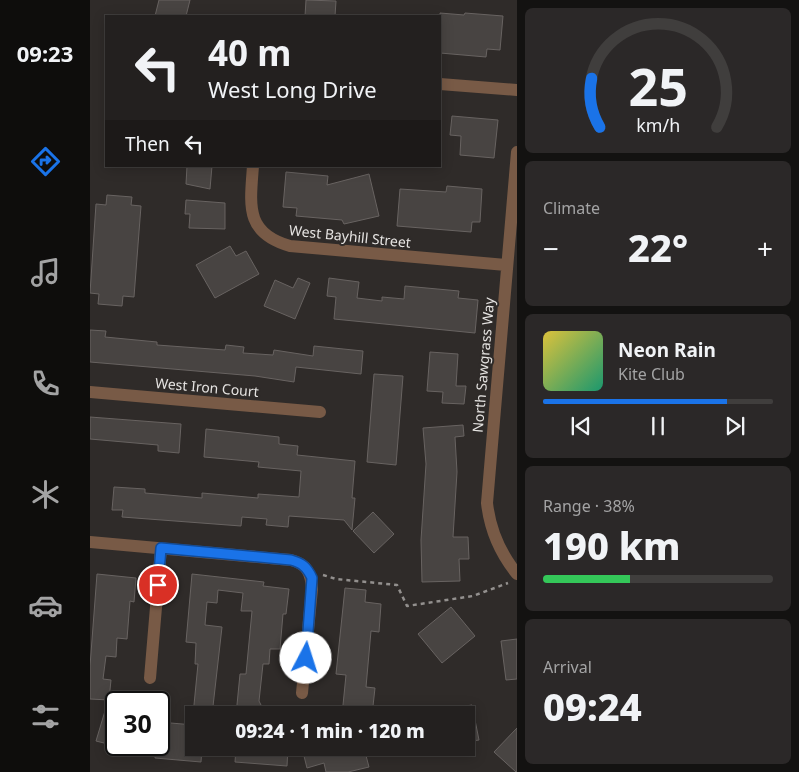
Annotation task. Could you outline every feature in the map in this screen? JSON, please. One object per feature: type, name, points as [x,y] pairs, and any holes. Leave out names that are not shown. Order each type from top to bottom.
[{"type":"street","points":[[441,84],[516,90]]},
{"type":"street","name":"North Sawgrass Way","points":[[516,152],[487,503],[489,520],[495,539],[516,574]]},
{"type":"street","name":"West Bayhill Street","points":[[253,167],[252,214],[260,230],[273,241],[290,246],[506,266]]},
{"type":"street","name":"West Iron Court","points":[[90,392],[320,412]]},
{"type":"street","points":[[90,542],[291,560],[301,563],[308,569],[312,578],[302,692]]},
{"type":"street","points":[[150,678],[161,548]]},
{"type":"path","points":[[336,579],[397,585],[407,606],[473,596],[516,580]]},
{"type":"building","points":[[159,0],[190,0],[186,15],[155,15]]},
{"type":"building","points":[[306,0],[336,1],[335,15],[305,15]]},
{"type":"building","points":[[440,13],[464,15],[465,13],[503,16],[500,50],[487,49],[486,57],[441,53]]},
{"type":"building","points":[[452,116],[498,120],[494,158],[460,155],[461,136],[450,135]]},
{"type":"building","points":[[187,167],[212,167],[210,189],[186,184]]},
{"type":"building","points":[[286,172],[328,176],[327,185],[369,174],[379,216],[344,224],[342,220],[296,216],[297,208],[283,207]]},
{"type":"building","points":[[447,186],[482,189],[480,222],[472,222],[471,232],[397,226],[400,189],[446,192]]},
{"type":"building","points":[[107,195],[132,197],[131,205],[141,206],[134,297],[123,296],[122,306],[98,304],[99,294],[90,293],[96,204],[106,205]]},
{"type":"building","points":[[186,200],[225,203],[225,229],[189,228],[190,214],[185,214]]},
{"type":"building","points":[[230,246],[236,256],[246,251],[259,274],[215,298],[196,265]]},
{"type":"building","points":[[298,278],[310,283],[295,319],[264,306],[275,280],[293,288]]},
{"type":"building","points":[[329,278],[359,282],[357,298],[382,301],[382,297],[404,299],[405,286],[459,291],[458,298],[478,300],[475,333],[334,319],[336,297],[327,296]]},
{"type":"building","points":[[90,330],[106,331],[105,337],[157,342],[157,345],[225,350],[226,345],[244,347],[243,353],[273,355],[274,350],[313,356],[314,346],[363,351],[361,374],[296,367],[294,382],[255,376],[90,362]]},
{"type":"building","points":[[430,352],[458,354],[456,386],[466,386],[464,404],[442,403],[443,392],[427,391]]},
{"type":"building","points":[[374,374],[403,376],[396,465],[367,462]]},
{"type":"building","points":[[90,417],[181,424],[179,453],[158,451],[158,445],[90,439]]},
{"type":"building","points":[[463,425],[464,436],[455,437],[457,472],[453,537],[468,537],[469,559],[459,559],[460,581],[422,582],[421,540],[426,464],[423,428]]},
{"type":"building","points":[[206,429],[279,437],[279,444],[298,446],[297,455],[355,461],[352,498],[355,498],[352,530],[344,520],[289,516],[288,527],[266,525],[267,519],[242,517],[241,526],[122,517],[123,510],[112,510],[114,487],[145,489],[145,493],[202,498],[202,493],[258,498],[258,494],[299,497],[301,471],[258,467],[259,462],[204,457]]},
{"type":"building","points":[[373,512],[394,534],[374,553],[353,531]]},
{"type":"building","points":[[97,574],[136,578],[134,602],[130,601],[127,639],[117,638],[116,657],[106,656],[103,679],[111,680],[110,691],[105,691],[105,700],[90,699],[90,666]]},
{"type":"building","points":[[192,574],[264,582],[263,586],[289,589],[286,614],[283,614],[280,649],[270,649],[269,664],[263,664],[259,701],[262,706],[237,706],[240,674],[246,674],[252,611],[241,611],[243,593],[218,590],[217,603],[207,602],[205,625],[222,627],[213,706],[194,706],[198,664],[195,664],[196,643],[186,642]]},
{"type":"building","points":[[345,588],[366,590],[365,602],[381,604],[379,632],[371,631],[366,687],[375,688],[373,706],[343,706],[346,675],[336,674]]},
{"type":"building","points":[[451,607],[475,636],[442,663],[418,634]]},
{"type":"building","points":[[517,639],[517,679],[506,680],[501,641]]},
{"type":"building","points":[[105,711],[105,743],[96,741]]},
{"type":"building","points":[[475,720],[479,740],[475,741]]},
{"type":"building","points":[[170,723],[185,724],[185,756],[201,756],[201,762],[155,758],[155,756],[170,756]]},
{"type":"building","points":[[517,728],[517,772],[516,772],[494,752]]},
{"type":"building","points":[[235,756],[288,756],[287,766],[235,762]]},
{"type":"building","points":[[304,756],[366,756],[369,767],[348,772],[326,772],[324,763],[307,768]]},
{"type":"route","points":[[158,585],[161,548],[291,560],[301,563],[308,569],[312,578],[306,658]]}]
